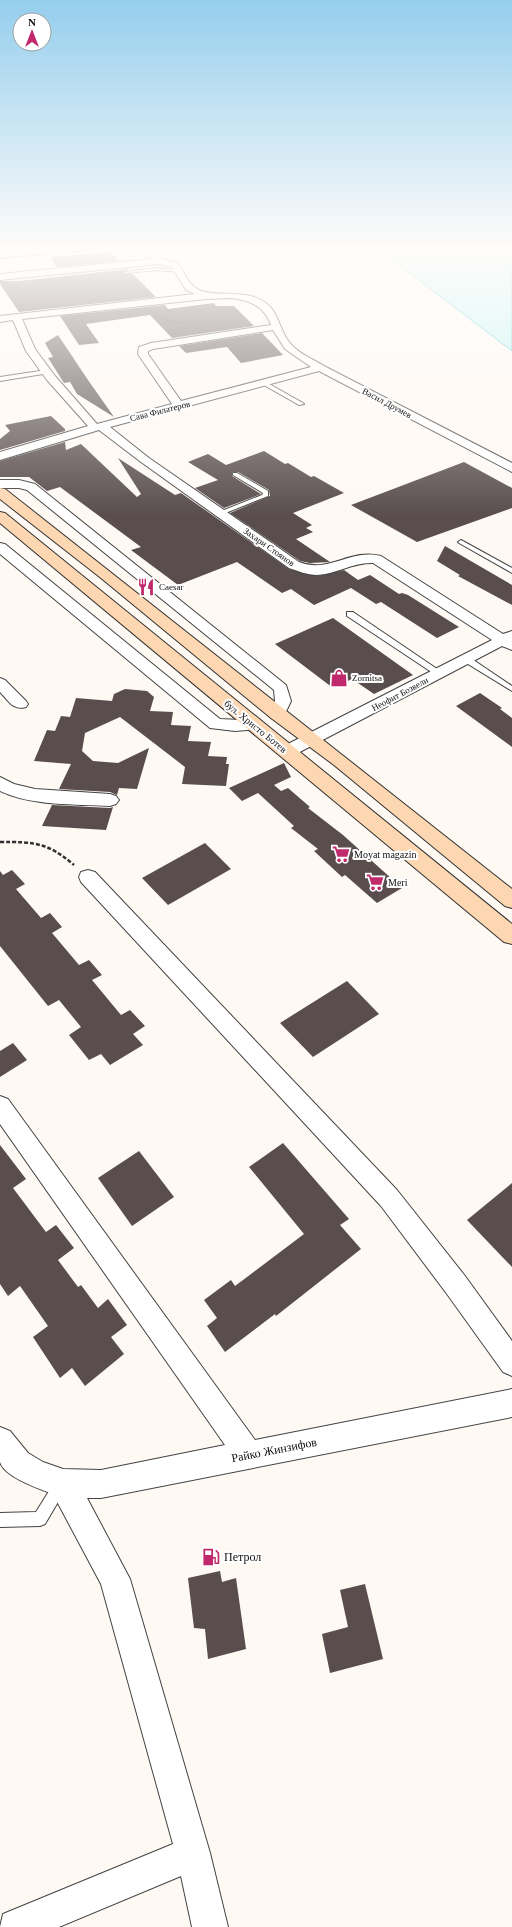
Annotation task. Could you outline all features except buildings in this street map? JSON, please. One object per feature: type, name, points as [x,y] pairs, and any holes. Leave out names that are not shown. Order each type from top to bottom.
[{"type":"main road","points":[[0,492],[512,900]]},
{"type":"main road","name":"бул. Христо Ботев","points":[[0,516],[512,936]]},
{"type":"street","name":"Захари Стоянов","points":[[25,337],[30,349],[47,372],[98,427],[294,566],[304,570],[322,571],[357,558],[366,557],[376,559],[509,640]]},
{"type":"street","points":[[179,406],[143,354],[143,349],[151,346],[211,337]]},
{"type":"street","name":"Васил Друмев","points":[[281,337],[284,343],[291,349],[320,368],[512,468]]},
{"type":"street","name":"Сава Филатеров","points":[[0,456],[98,427],[320,368]]},
{"type":"street","points":[[0,484],[19,484],[31,487],[281,688],[283,701],[277,714]]},
{"type":"street","points":[[0,547],[216,724],[235,726],[254,725]]},
{"type":"street","name":"Неофит Бозвели","points":[[288,751],[466,659],[509,640]]},
{"type":"street","points":[[0,684],[20,704]]},
{"type":"street","points":[[0,783],[4,788],[26,793],[110,800]]},
{"type":"street","points":[[88,877],[389,1198],[456,1285],[512,1363]]},
{"type":"street","points":[[0,1106],[249,1455]]},
{"type":"street","name":"Райко Жинзифов","points":[[49,1478],[101,1484],[512,1403]]},
{"type":"street","points":[[0,1441],[18,1463],[49,1478],[115,1580],[193,1853],[210,1927]]},
{"type":"street","points":[[16,1927],[193,1853]]},
{"type":"lane","points":[[0,379],[6,380],[47,372]]},
{"type":"lane","points":[[264,383],[301,404]]},
{"type":"lane","points":[[221,513],[265,496],[266,492],[235,474]]},
{"type":"lane","points":[[461,542],[512,571]]},
{"type":"lane","points":[[350,614],[439,673]]},
{"type":"lane","points":[[466,659],[512,689]]},
{"type":"lane","points":[[0,1520],[40,1519],[49,1478]]},
{"type":"path","points":[[0,842],[32,842],[52,849],[59,852],[88,877]]},
{"type":"water","points":[[493,337],[512,337],[512,351]]},
{"type":"place","name":"Caesar","points":[[146,587]]},
{"type":"place","name":"Zornitsa","points":[[339,678]]},
{"type":"place","name":"Moyat magazin","points":[[341,854]]},
{"type":"place","name":"Meri","points":[[375,882]]},
{"type":"place","name":"Петрол","points":[[211,1557]]}]
